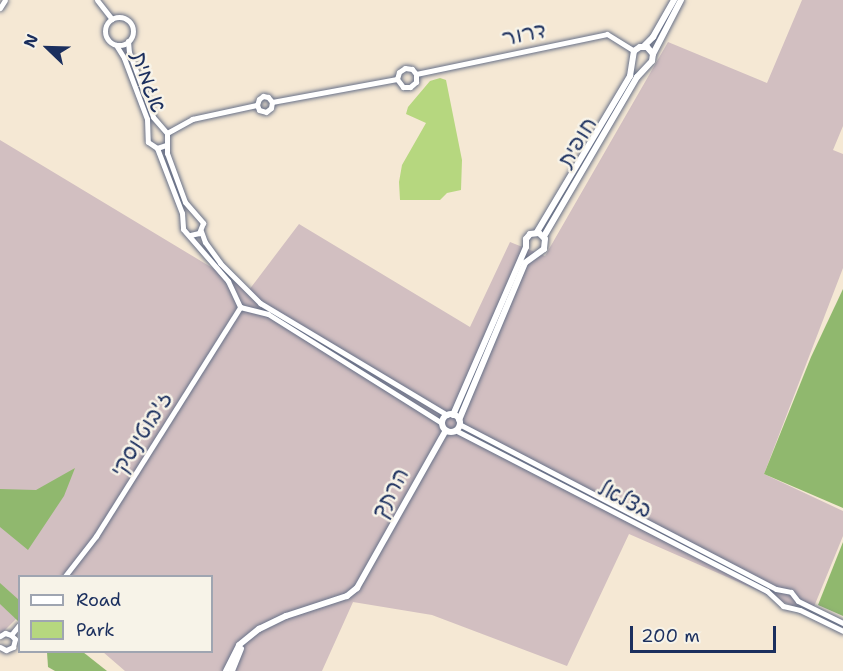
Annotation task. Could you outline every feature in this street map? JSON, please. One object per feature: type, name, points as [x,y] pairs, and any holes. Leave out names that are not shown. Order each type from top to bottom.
[{"type":"main road","points":[[674,0],[653,37],[644,46],[634,51],[634,63],[644,67],[652,61],[653,54],[681,0]]},
{"type":"main road","points":[[644,46],[653,54]]},
{"type":"main road","name":"חופית","points":[[537,232],[627,81],[634,63]]},
{"type":"main road","name":"חופית","points":[[544,236],[644,67]]},
{"type":"main road","points":[[444,427],[455,421],[525,262],[544,249],[544,236],[537,232],[528,236],[526,247],[455,421]]},
{"type":"main road","points":[[526,247],[535,254]]},
{"type":"main road","name":"הרתך","points":[[249,636],[286,616],[347,596],[357,588],[444,427],[455,421]]},
{"type":"main road","points":[[226,671],[239,645],[249,636]]},
{"type":"main road","points":[[232,671],[249,636]]},
{"type":"street","points":[[0,8],[5,0]]},
{"type":"street","points":[[97,0],[111,19]]},
{"type":"street","points":[[119,17],[130,22],[132,30],[128,41],[117,45],[105,35],[106,26],[111,19],[119,17]]},
{"type":"street","name":"דרור","points":[[416,74],[607,34],[634,51]]},
{"type":"street","name":"אגמית","points":[[128,41],[133,63],[153,117],[160,128]]},
{"type":"street","name":"אגמית","points":[[117,45],[147,119],[149,132]]},
{"type":"street","points":[[405,68],[412,69],[416,74],[416,82],[410,87],[400,85],[397,79],[399,72],[405,68]]},
{"type":"street","points":[[272,102],[397,79]]},
{"type":"street","points":[[167,133],[197,118],[256,105],[263,96],[268,97],[272,102],[271,108],[266,112],[259,110],[256,105]]},
{"type":"street","points":[[167,133],[160,128],[149,132],[149,144],[157,148],[183,219],[183,229],[228,281],[240,307],[249,308],[281,322],[444,427]]},
{"type":"street","points":[[157,148],[166,145],[167,133]]},
{"type":"street","name":"אגמית","points":[[166,145],[185,202],[193,214]]},
{"type":"street","points":[[183,219],[193,214],[202,220],[201,231],[211,251],[254,297],[249,308]]},
{"type":"street","points":[[190,235],[201,231]]},
{"type":"street","points":[[237,297],[246,291]]},
{"type":"street","name":"בצלאל","points":[[254,297],[455,421],[779,599]]},
{"type":"street","name":"ז'בוטינסקי","points":[[67,575],[96,536],[240,307]]},
{"type":"street","name":"בצלאל","points":[[455,421],[784,592]]},
{"type":"street","points":[[843,623],[794,598],[790,592],[784,592],[779,599],[782,605],[789,606],[843,631]]},
{"type":"street","points":[[789,606],[794,598]]},
{"type":"street","points":[[11,634],[18,626]]},
{"type":"street","points":[[0,636],[5,633],[11,634],[15,639],[9,650],[0,648]]},
{"type":"shaded area","points":[[802,0],[843,0],[843,126],[833,150],[843,154],[843,268],[764,474],[843,511],[843,536],[811,614],[629,534],[567,666],[432,615],[353,602],[322,671],[125,671],[104,653],[213,653],[213,575],[18,575],[18,617],[0,635],[0,140],[249,290],[299,224],[470,327],[510,242],[545,256],[668,42],[767,83]]},
{"type":"green space","points":[[440,78],[446,80],[462,160],[461,190],[447,193],[440,200],[400,200],[399,182],[402,165],[426,123],[406,114],[408,107],[430,81]]},
{"type":"green space","points":[[843,289],[843,508],[764,474],[811,357]]},
{"type":"green space","points":[[75,468],[64,496],[28,550],[0,527],[0,489],[36,490]]},
{"type":"green space","points":[[843,542],[843,616],[818,605]]},
{"type":"green space","points":[[0,583],[18,599],[18,621],[0,604]]},
{"type":"green space","points":[[47,653],[84,653],[107,671],[55,671],[48,667]]}]
